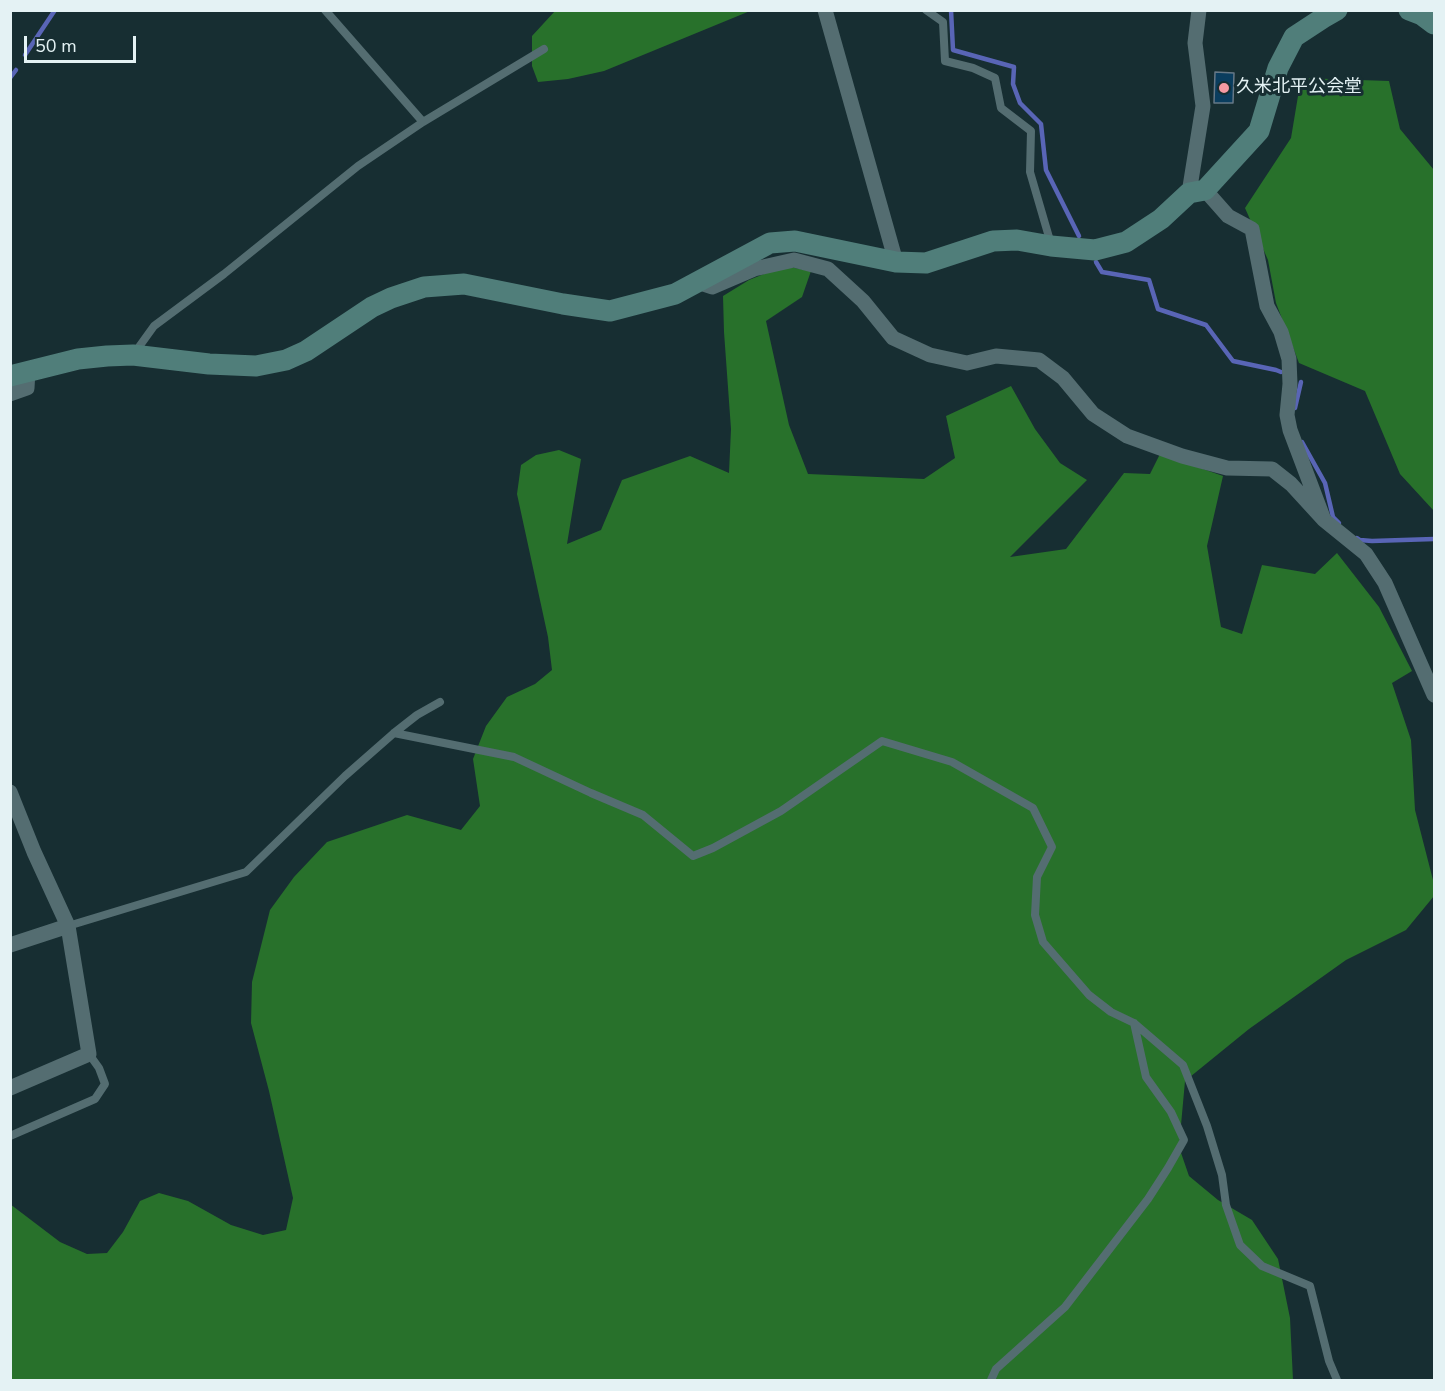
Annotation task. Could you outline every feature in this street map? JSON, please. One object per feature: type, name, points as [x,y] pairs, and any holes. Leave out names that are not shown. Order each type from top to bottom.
[{"type":"street","points":[[825,10],[896,262]]},
{"type":"street","points":[[1197,192],[1203,106],[1195,43],[1199,10]]},
{"type":"street","points":[[10,394],[27,388],[19,374],[78,359],[133,355],[209,364],[256,366],[286,360],[306,351],[372,307],[424,287],[464,284],[610,311],[675,294],[770,243],[795,241],[896,262],[926,263],[993,241],[1017,240],[1095,250],[1126,242],[1197,192],[1259,131],[1278,68],[1294,37],[1337,10]]},
{"type":"street","points":[[1409,10],[1422,15],[1434,24]]},
{"type":"street","points":[[1197,192],[1228,216],[1252,229],[1267,306],[1281,332],[1289,359],[1290,384],[1287,415],[1290,430],[1324,520]]},
{"type":"street","points":[[697,282],[712,287],[754,269],[794,260],[828,269],[863,301],[893,338],[930,355],[967,363],[996,356],[1039,360],[1063,378],[1094,414],[1127,436],[1182,456],[1227,468],[1272,469],[1290,483],[1324,520],[1366,554],[1385,584],[1434,695]]},
{"type":"street","points":[[10,792],[34,852],[68,926],[89,1054],[10,1088]]},
{"type":"street","points":[[10,945],[68,926]]},
{"type":"lane","points":[[325,10],[423,122]]},
{"type":"lane","points":[[926,10],[943,22],[945,61],[973,68],[995,78],[1001,108],[1031,131],[1030,172],[1051,246]]},
{"type":"lane","points":[[133,355],[154,326],[358,166],[423,122],[544,49]]},
{"type":"lane","points":[[68,926],[246,872],[345,776],[394,733],[417,715],[440,702]]},
{"type":"lane","points":[[394,733],[514,757],[643,815],[693,856],[713,848],[781,811],[882,741],[952,762],[1033,808],[1052,847],[1037,877],[1035,915],[1044,942],[1089,995],[1112,1012],[1134,1023],[1183,1065],[1207,1126],[1222,1175],[1226,1205],[1240,1245],[1262,1266],[1310,1286],[1329,1361],[1337,1380]]},
{"type":"lane","points":[[991,1380],[996,1369],[1065,1307],[1148,1199],[1184,1140],[1171,1112],[1146,1077],[1134,1023]]},
{"type":"lane","points":[[10,1136],[95,1099],[105,1084],[99,1068],[89,1054]]},
{"type":"green space","points":[[555,11],[750,11],[604,71],[568,79],[538,82],[532,66],[532,36]]},
{"type":"green space","points":[[1301,78],[1389,81],[1400,129],[1434,170],[1434,511],[1400,474],[1365,391],[1299,363],[1276,303],[1268,260],[1245,208],[1291,138]]},
{"type":"green space","points":[[784,266],[811,271],[802,297],[766,321],[789,425],[808,474],[924,479],[955,458],[946,416],[1011,386],[1035,429],[1060,463],[1087,480],[1010,557],[1066,549],[1124,473],[1150,474],[1160,454],[1223,476],[1207,546],[1221,627],[1242,634],[1262,565],[1315,574],[1337,553],[1379,607],[1412,671],[1392,683],[1411,740],[1415,810],[1434,884],[1434,896],[1406,930],[1346,960],[1249,1029],[1185,1081],[1179,1147],[1189,1176],[1218,1200],[1252,1220],[1278,1259],[1290,1318],[1293,1380],[11,1380],[10,1204],[60,1242],[87,1254],[107,1253],[123,1232],[140,1201],[159,1193],[188,1201],[231,1225],[263,1235],[286,1230],[293,1198],[251,1023],[252,982],[270,910],[294,877],[327,842],[407,815],[461,830],[480,806],[473,759],[486,726],[507,697],[535,684],[552,670],[548,637],[517,494],[521,465],[536,455],[559,450],[581,459],[567,544],[601,530],[622,480],[690,456],[729,473],[731,429],[723,296],[749,280]]},
{"type":"building","name":"久米北平公会堂","points":[[1215,72],[1234,73],[1233,103],[1214,103]]},
{"type":"waterway","points":[[25,55],[55,10]]},
{"type":"waterway","points":[[951,10],[953,50],[1014,67],[1013,84],[1020,103],[1041,124],[1046,170],[1079,236]]},
{"type":"waterway","points":[[10,78],[16,70]]},
{"type":"waterway","points":[[1096,262],[1102,272],[1149,280],[1158,309],[1206,325],[1233,361],[1281,372]]},
{"type":"waterway","points":[[1295,408],[1301,382]]},
{"type":"waterway","points":[[1302,442],[1325,483],[1333,517],[1339,523]]},
{"type":"waterway","points":[[1357,538],[1372,541],[1434,539]]},
{"type":"place","name":"久米北平公会堂","points":[[1224,88]]}]
